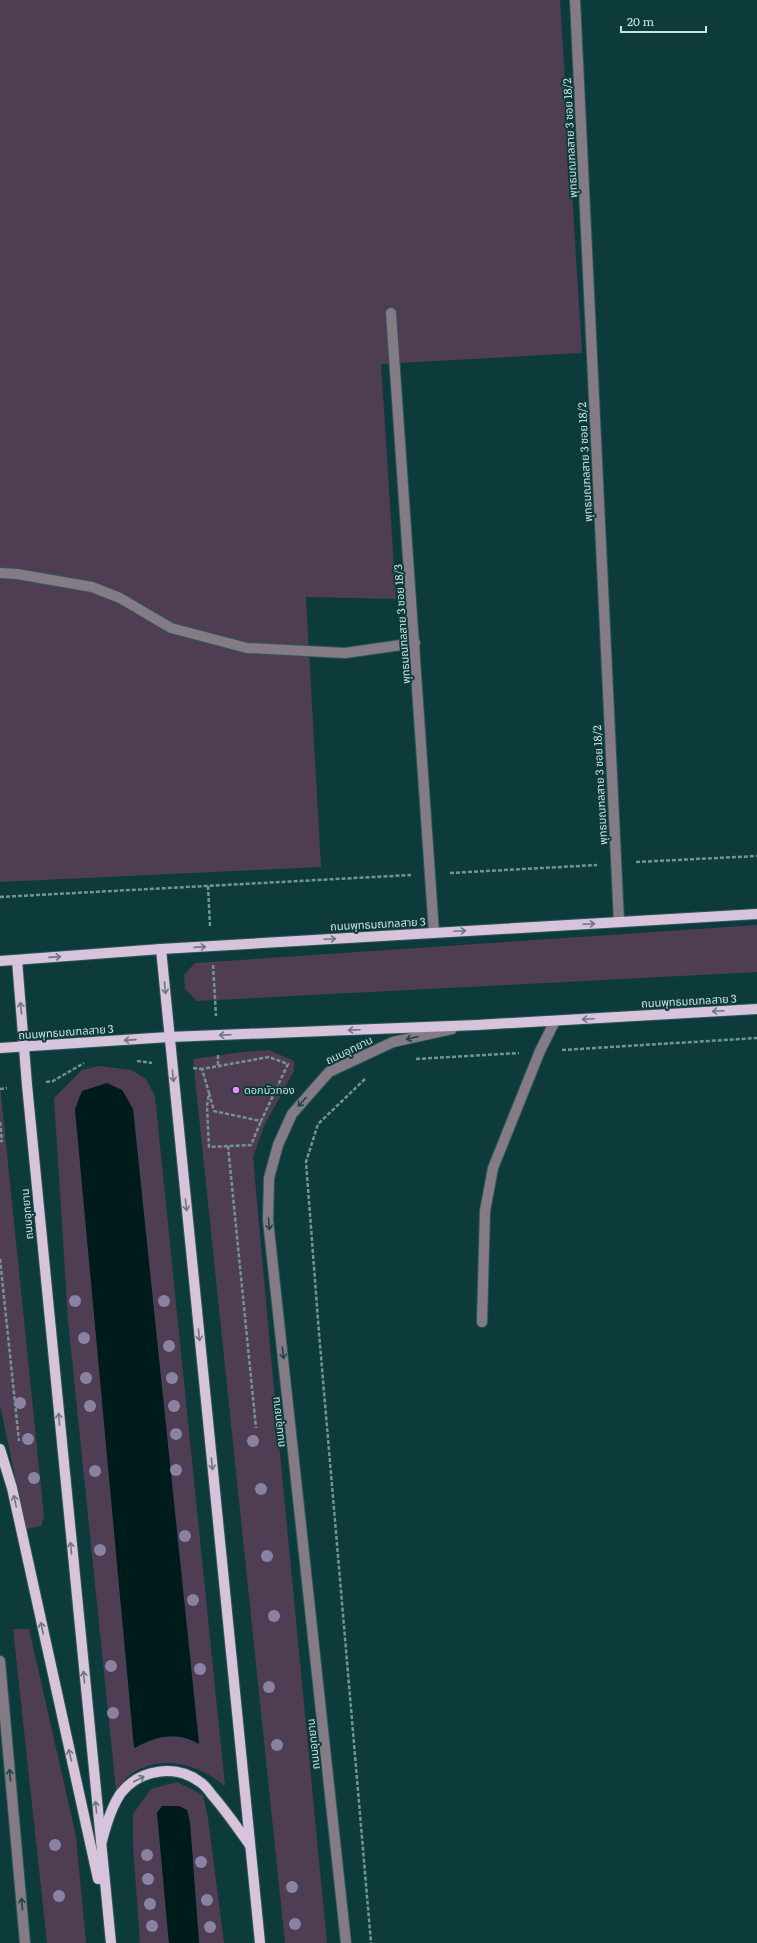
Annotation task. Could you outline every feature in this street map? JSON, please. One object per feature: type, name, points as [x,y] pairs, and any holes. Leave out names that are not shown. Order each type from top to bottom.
[{"type":"main road","name":"ถนนพุทธมณฑลสาย 3","points":[[0,961],[161,949],[757,914]]},
{"type":"main road","points":[[161,949],[260,1943]]},
{"type":"main road","name":"ถนนอุทยาน","points":[[17,960],[27,1085],[100,1847],[111,1943]]},
{"type":"main road","name":"ถนนพุทธมณฑลสาย 3","points":[[0,1048],[169,1037],[477,1025],[757,1009]]},
{"type":"main road","points":[[0,1450],[12,1488],[109,1930]]},
{"type":"main road","points":[[100,1847],[108,1820],[121,1794],[135,1780],[154,1772],[174,1770],[201,1782],[223,1808],[250,1845]]},
{"type":"street","name":"พุทธมณฑลสาย 3 ซอย 18/2","points":[[575,0],[619,922]]},
{"type":"street","name":"พุทธมณฑลสาย 3 ซอย 18/3","points":[[391,313],[434,933]]},
{"type":"street","points":[[0,573],[17,574],[92,587],[120,598],[171,628],[247,648],[345,653],[415,643]]},
{"type":"street","points":[[482,1322],[485,1211],[493,1168],[540,1051],[555,1021]]},
{"type":"street","name":"ถนนอุทยาน","points":[[346,1943],[268,1220],[269,1178],[278,1145],[292,1114],[329,1072],[393,1042],[477,1025]]},
{"type":"street","points":[[0,1661],[25,1943]]},
{"type":"path","points":[[0,898],[757,856]]},
{"type":"path","points":[[208,886],[218,1066]]},
{"type":"path","points":[[132,1060],[202,1069],[269,1057],[288,1064],[251,1145],[209,1147],[207,1106],[209,1093]]},
{"type":"path","points":[[0,1089],[53,1081],[85,1062]]},
{"type":"path","points":[[202,1069],[214,1111],[261,1121]]},
{"type":"path","points":[[0,1122],[2,1141],[0,1141]]},
{"type":"path","points":[[318,1124],[306,1162],[319,1333],[371,1943]]},
{"type":"path","points":[[228,1146],[256,1428]]},
{"type":"path","points":[[0,1259],[19,1445]]},
{"type":"shaded area","points":[[0,0],[560,0],[582,353],[381,364],[396,599],[306,597],[321,867],[0,882]]},
{"type":"shaded area","points":[[757,925],[757,972],[197,1001],[185,989],[184,975],[195,963]]},
{"type":"shaded area","points":[[269,1050],[294,1061],[294,1071],[264,1126],[253,1157],[327,1943],[285,1943],[193,1059]]},
{"type":"shaded area","points":[[99,1066],[131,1070],[146,1079],[155,1096],[225,1786],[204,1772],[181,1764],[170,1763],[146,1767],[134,1772],[116,1790],[68,1320],[54,1098],[82,1070]],"holes":[[[122,1090],[133,1109],[199,1743],[188,1738],[173,1736],[153,1740],[135,1748],[75,1109]]]},
{"type":"shaded area","points":[[0,1085],[44,1516],[41,1526],[26,1529],[0,1405]]},
{"type":"shaded area","points":[[13,1629],[29,1629],[76,1836],[86,1943],[47,1943]]},
{"type":"shaded area","points":[[177,1782],[203,1795],[208,1818],[224,1943],[199,1943],[190,1823],[187,1810],[179,1806],[162,1806],[157,1813],[169,1943],[140,1943],[133,1846],[133,1814],[151,1789]]},
{"type":"water","points":[[107,1083],[122,1090],[133,1109],[199,1744],[182,1737],[174,1736],[150,1740],[134,1748],[75,1109],[82,1091]]},
{"type":"water","points":[[162,1806],[179,1806],[187,1810],[190,1823],[199,1943],[169,1943],[157,1813]]},
{"type":"place","name":"ดอกบัวทอง","points":[[236,1090]]}]
